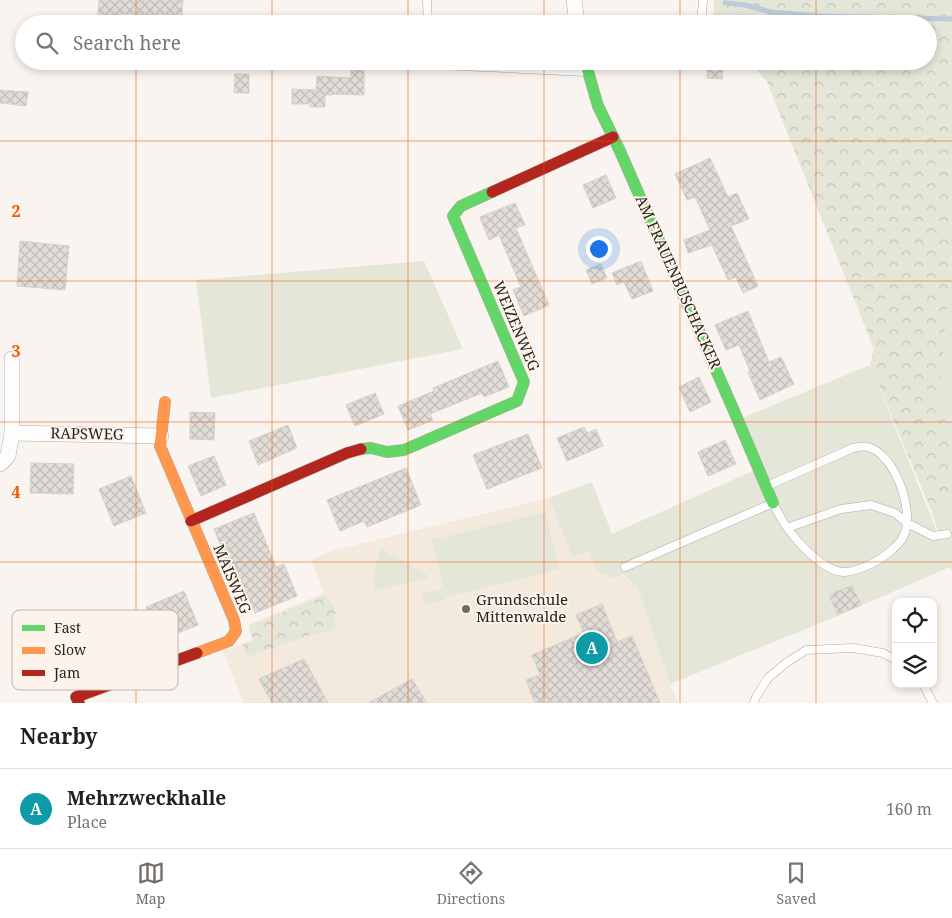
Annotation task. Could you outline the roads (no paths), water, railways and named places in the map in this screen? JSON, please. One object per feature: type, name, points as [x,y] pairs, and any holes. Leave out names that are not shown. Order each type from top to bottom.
[{"type":"street","points":[[574,0],[575,15]]},
{"type":"street","name":"AM FRAUENBUSCHACKER","points":[[588,70],[598,106],[773,503]]},
{"type":"street","name":"WEIZENWEG","points":[[191,520],[347,453],[371,448],[387,452],[404,450],[517,400],[524,382],[453,216],[462,206],[613,137]]},
{"type":"street","points":[[0,464],[8,456],[12,433],[12,359]]},
{"type":"street","name":"MAISWEG","points":[[166,402],[160,446],[234,620],[236,631],[229,641],[178,661]]},
{"type":"street","name":"RAPSWEG","points":[[12,433],[161,436]]},
{"type":"street","name":"MAISWEG","points":[[77,700],[103,690]]},
{"type":"lane","points":[[427,0],[428,15]]},
{"type":"lane","points":[[702,15],[703,0]]},
{"type":"lane","points":[[625,567],[773,503],[787,528],[803,547],[830,569],[843,572],[858,570],[877,561],[892,550],[904,536],[907,523],[906,504],[898,480],[889,463],[879,452],[867,446],[853,448],[767,486]]},
{"type":"lane","points":[[787,528],[841,509],[871,505],[895,512],[907,523],[933,536],[947,534]]},
{"type":"lane","points":[[754,703],[768,678],[806,650],[853,648],[883,653],[892,658]]},
{"type":"lane","points":[[925,688],[932,703]]},
{"type":"waterway","points":[[725,3],[745,5],[771,12],[806,15]]},
{"type":"waterway","points":[[937,19],[952,19]]},
{"type":"place","name":"Grundschule Mittenwalde","points":[[466,609]]},
{"type":"place","name":"Mehrzweckhalle","points":[[592,648]]}]
